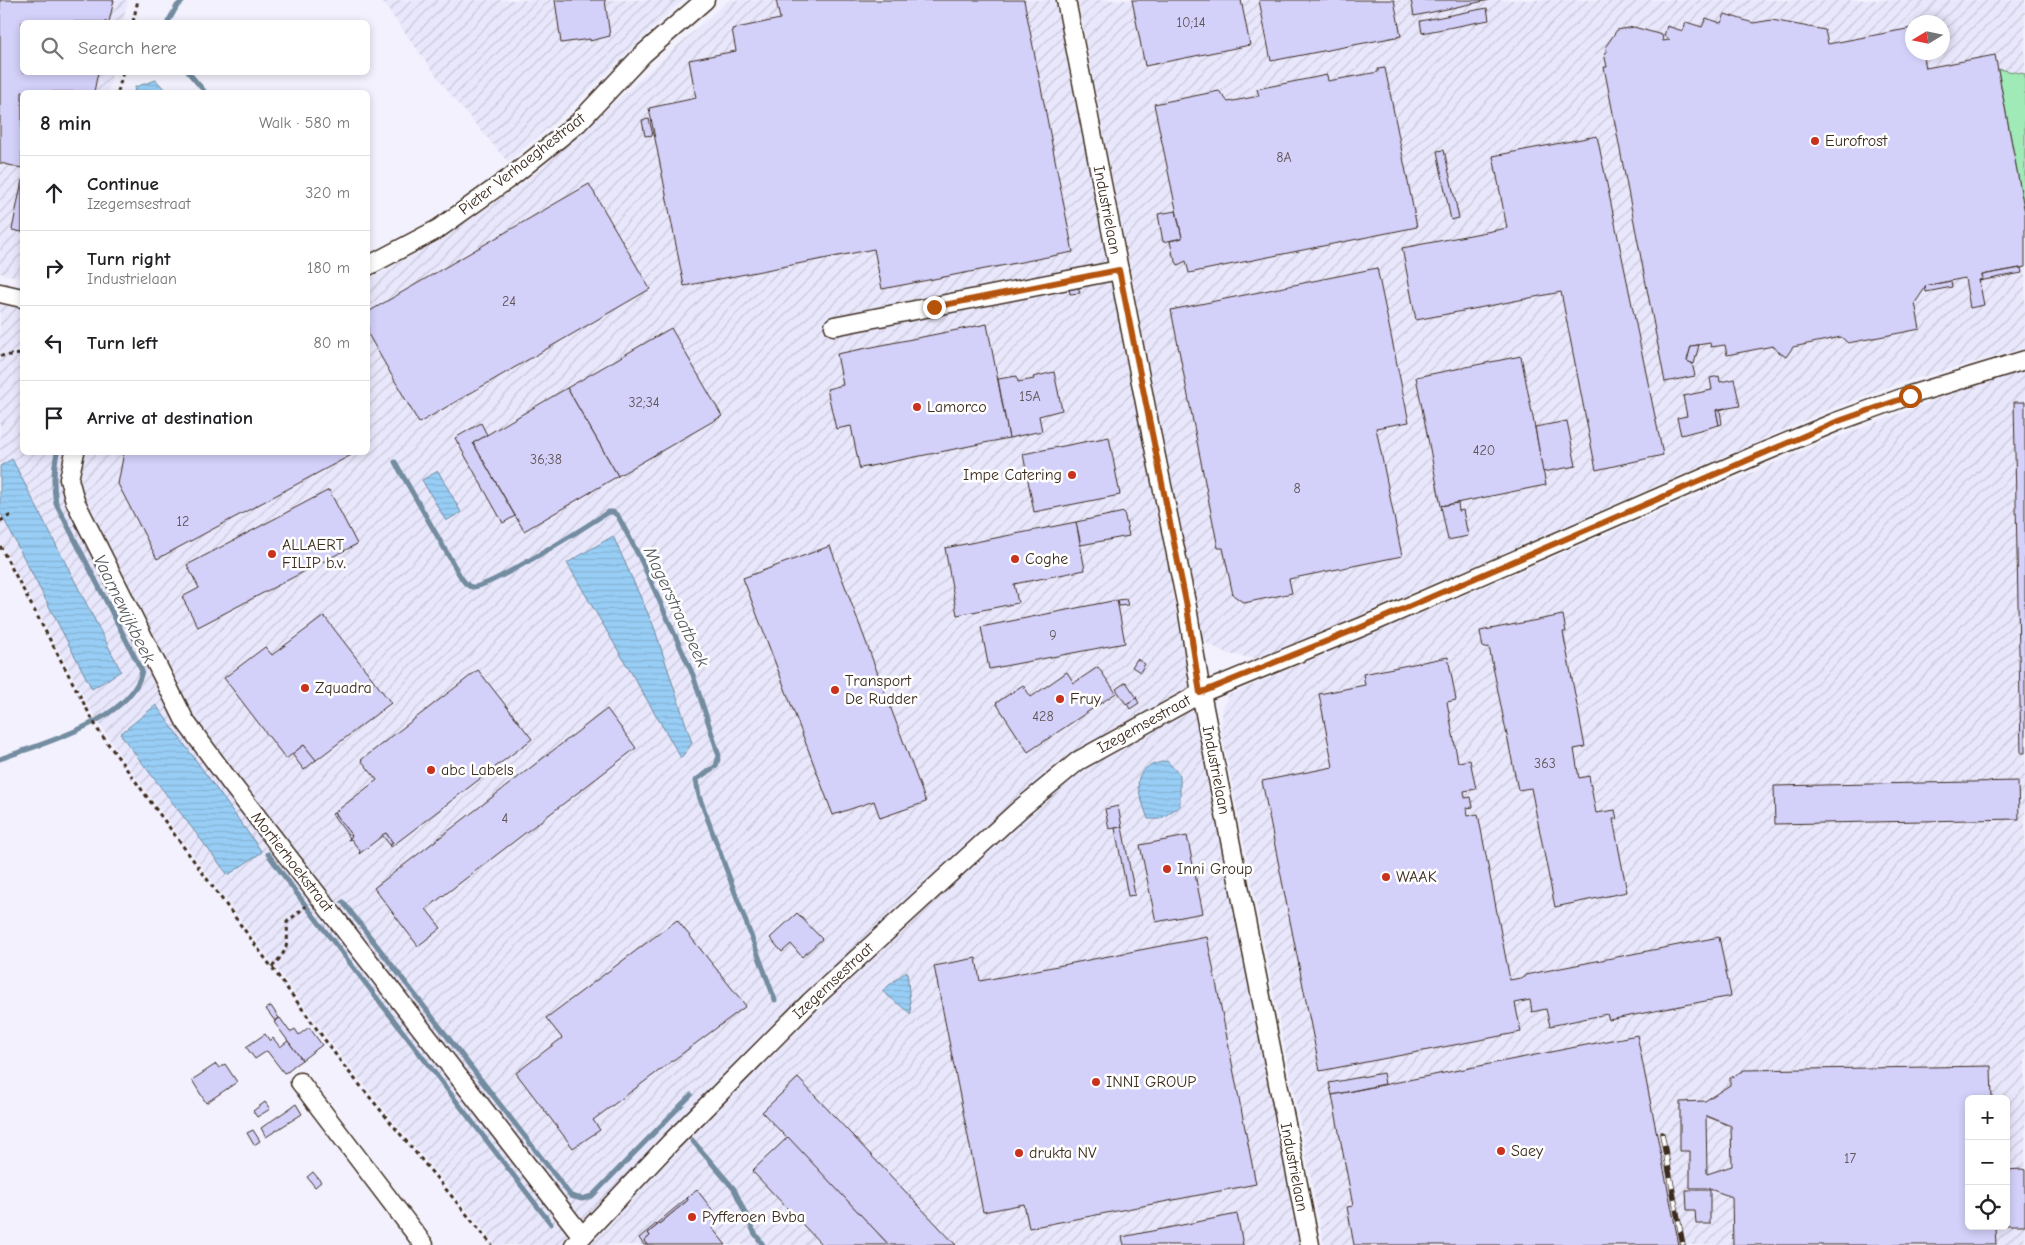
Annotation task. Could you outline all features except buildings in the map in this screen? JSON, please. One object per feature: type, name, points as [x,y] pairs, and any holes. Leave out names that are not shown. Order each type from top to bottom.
[{"type":"street","name":"Pieter Verhaeghestraat","points":[[370,265],[438,229],[511,177],[578,123],[643,54],[704,0]]},
{"type":"street","name":"Industrielaan","points":[[1066,0],[1187,607],[1200,693],[1310,1245]]},
{"type":"street","points":[[834,326],[1119,270]]},
{"type":"street","points":[[0,293],[20,298]]},
{"type":"street","name":"Izegemsestraat","points":[[578,1240],[671,1142],[810,1002],[1020,809],[1078,761],[1200,693],[1364,626],[1836,422],[1910,396],[2025,360]]},
{"type":"street","name":"Mortierhoekstraat","points":[[74,455],[69,479],[75,501],[185,721],[578,1240]]},
{"type":"street","points":[[300,1082],[424,1245]]},
{"type":"path","points":[[133,20],[138,0]]},
{"type":"path","points":[[118,90],[122,75]]},
{"type":"path","points":[[0,356],[20,354]]},
{"type":"path","points":[[0,521],[11,515]]},
{"type":"path","points":[[0,546],[98,730],[344,1066],[492,1245]]},
{"type":"path","points":[[272,967],[285,952],[288,938],[288,922],[301,909]]},
{"type":"shaded area","points":[[0,0],[128,0],[123,20],[20,20],[20,75],[112,75],[108,90],[20,90],[20,278],[0,273]]},
{"type":"shaded area","points":[[381,0],[684,0],[562,116],[508,162],[450,94]]},
{"type":"shaded area","points":[[729,0],[1055,0],[1261,1039],[1300,1245],[496,1245],[347,1064],[122,758],[92,712],[0,542],[0,304],[20,309],[20,455],[370,455],[370,279],[429,246],[524,183]]},
{"type":"shaded area","points":[[1078,0],[2025,0],[2025,348],[1896,384],[1828,410],[1260,659],[1228,654],[1205,642],[1196,624],[1182,537]]},
{"type":"shaded area","points":[[2025,372],[2025,1245],[1324,1245],[1221,729],[1223,707],[1229,695],[1817,445],[1987,380]]},
{"type":"green space","points":[[1998,69],[2025,74],[2025,213]]},
{"type":"water","points":[[156,80],[165,90],[134,90],[135,87]]},
{"type":"water","points":[[12,459],[121,671],[92,689],[0,512],[0,466]]},
{"type":"water","points":[[438,471],[461,512],[446,521],[422,480]]},
{"type":"water","points":[[613,536],[654,627],[692,743],[681,758],[567,563]]},
{"type":"water","points":[[156,705],[262,852],[228,875],[120,734]]},
{"type":"water","points":[[1167,761],[1180,775],[1180,806],[1160,819],[1148,819],[1138,781],[1145,769],[1154,764]]},
{"type":"water","points":[[907,971],[911,1014],[882,991]]},
{"type":"waterway","name":"Vaarnewijkbeek","points":[[169,20],[177,6],[184,0]]},
{"type":"waterway","name":"Vaarnewijkbeek","points":[[191,75],[203,90]]},
{"type":"waterway","name":"Vaarnewijkbeek","points":[[0,759],[61,737],[104,716],[122,703],[135,688],[142,671],[56,503],[54,478],[57,455]]},
{"type":"waterway","name":"Magerstraatbeek","points":[[395,462],[460,576],[466,584],[472,587],[482,585],[517,567],[608,512],[613,512],[618,516],[641,560],[693,675],[719,756],[716,766],[696,780],[699,796],[775,1000]]},
{"type":"waterway","points":[[268,854],[551,1224]]},
{"type":"waterway","points":[[343,902],[571,1196],[582,1199],[592,1196],[691,1095]]},
{"type":"waterway","name":"Magerstraatbeek","points":[[692,1140],[734,1189],[754,1232],[763,1245]]},
{"type":"railway","points":[[1662,1134],[1683,1245]]},
{"type":"place","name":"Eurofrost","points":[[1815,141]]},
{"type":"place","name":"Lamorco","points":[[917,407]]},
{"type":"place","name":"Impe Catering","points":[[1072,475]]},
{"type":"place","name":"ALLAERT FILIP b.v.","points":[[272,554]]},
{"type":"place","name":"Coghe","points":[[1015,559]]},
{"type":"place","name":"Zquadra","points":[[305,688]]},
{"type":"place","name":"Transport De Rudder","points":[[835,690]]},
{"type":"place","name":"Fruy","points":[[1060,699]]},
{"type":"place","name":"abc Labels","points":[[431,770]]},
{"type":"place","name":"Inni Group","points":[[1167,869]]},
{"type":"place","name":"WAAK","points":[[1386,877]]},
{"type":"place","name":"INNI GROUP","points":[[1096,1082]]},
{"type":"place","name":"Saey","points":[[1501,1151]]},
{"type":"place","name":"drukta NV","points":[[1019,1153]]},
{"type":"place","name":"Pyfferoen Bvba","points":[[692,1217]]},
{"type":"route","points":[[934,307],[1119,270],[1187,607],[1200,693],[1364,626],[1759,454],[1836,422],[1910,396]]}]
